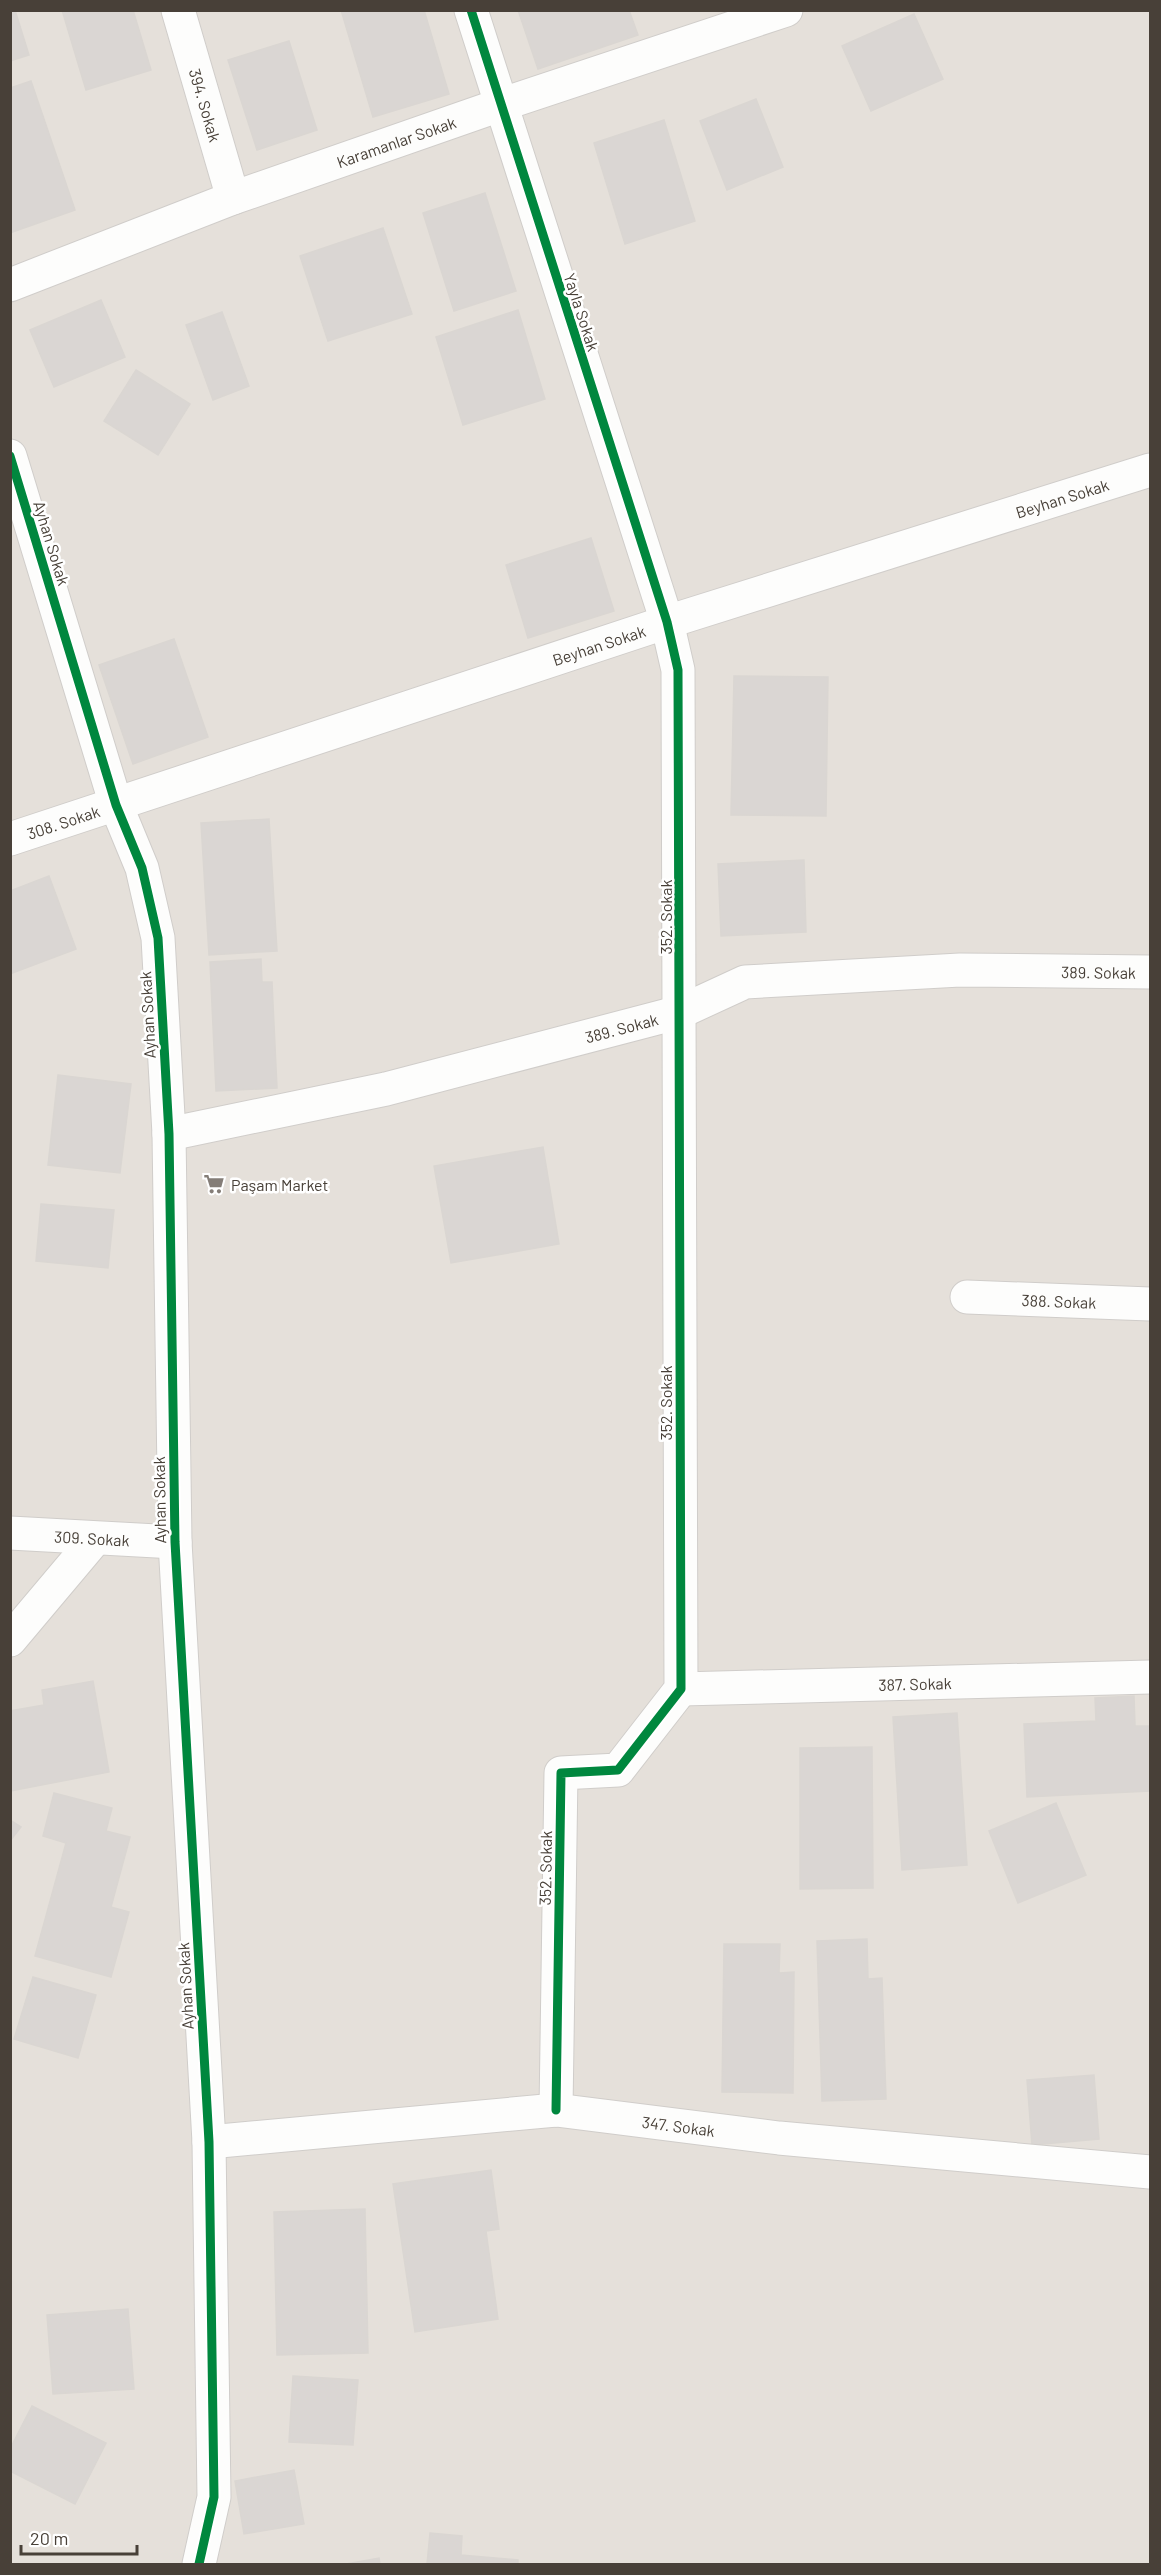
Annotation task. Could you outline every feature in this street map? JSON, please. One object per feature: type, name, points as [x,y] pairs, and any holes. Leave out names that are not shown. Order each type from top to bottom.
[{"type":"street","name":"394. Sokak","points":[[178,10],[233,198]]},
{"type":"street","name":"Yayla Sokak","points":[[471,10],[667,622]]},
{"type":"street","name":"Karamanlar Sokak","points":[[10,285],[233,198],[500,105],[786,10]]},
{"type":"street","name":"Ayhan Sokak","points":[[10,456],[116,805],[142,868],[158,938],[169,1134],[175,1542],[209,2142],[214,2497],[199,2565]]},
{"type":"street","name":"Beyhan Sokak","points":[[116,805],[667,622],[1150,470]]},
{"type":"street","name":"352. Sokak","points":[[556,2110],[561,1773],[618,1770],[681,1689],[678,670],[667,622]]},
{"type":"street","name":"308. Sokak","points":[[10,839],[116,805]]},
{"type":"street","name":"389. Sokak","points":[[169,1134],[387,1089],[680,1012],[745,982],[960,970],[1150,972]]},
{"type":"street","name":"388. Sokak","points":[[967,1297],[1150,1304]]},
{"type":"street","name":"309. Sokak","points":[[10,1533],[175,1542]]},
{"type":"street","points":[[10,1640],[95,1539]]},
{"type":"street","name":"387. Sokak","points":[[681,1689],[1150,1677]]},
{"type":"street","name":"347. Sokak","points":[[209,2142],[556,2110],[779,2138],[1150,2172]]},
{"type":"shaded area","points":[[11,11],[1150,11],[1150,2564],[11,2564]]},
{"type":"building","points":[[10,10],[15,10],[29,55],[10,61]]},
{"type":"building","points":[[62,10],[133,10],[151,70],[86,90]]},
{"type":"building","points":[[341,10],[424,10],[449,94],[373,117]]},
{"type":"building","points":[[518,10],[629,10],[638,35],[538,69]]},
{"type":"building","points":[[914,14],[943,79],[871,111],[842,46]]},
{"type":"building","points":[[289,41],[317,130],[257,150],[228,60]]},
{"type":"building","points":[[31,81],[75,210],[10,233],[10,88]]},
{"type":"building","points":[[756,99],[783,167],[727,190],[700,121]]},
{"type":"building","points":[[664,120],[695,221],[625,244],[594,143]]},
{"type":"building","points":[[485,193],[516,291],[454,311],[423,213]]},
{"type":"building","points":[[383,228],[412,314],[328,341],[300,256]]},
{"type":"building","points":[[101,300],[125,357],[54,387],[30,330]]},
{"type":"building","points":[[518,310],[545,399],[463,425],[436,337]]},
{"type":"building","points":[[222,312],[249,386],[213,400],[186,325]]},
{"type":"building","points":[[136,370],[190,404],[158,455],[104,421]]},
{"type":"building","points":[[591,538],[614,611],[528,638],[506,565]]},
{"type":"building","points":[[174,639],[208,737],[133,764],[99,665]]},
{"type":"building","points":[[734,676],[828,677],[826,816],[731,815]]},
{"type":"building","points":[[269,819],[277,951],[209,955],[201,823]]},
{"type":"building","points":[[804,860],[806,932],[721,936],[718,864]]},
{"type":"building","points":[[49,876],[76,949],[10,974],[10,891]]},
{"type":"building","points":[[261,959],[262,982],[272,982],[277,1088],[216,1091],[210,962]]},
{"type":"building","points":[[58,1075],[131,1084],[120,1173],[48,1165]]},
{"type":"building","points":[[543,1147],[559,1244],[451,1263],[434,1166]]},
{"type":"building","points":[[41,1204],[114,1210],[108,1268],[36,1261]]},
{"type":"building","points":[[93,1681],[109,1772],[10,1791],[10,1711],[44,1705],[42,1690]]},
{"type":"building","points":[[1134,1696],[1135,1726],[1150,1726],[1150,1791],[1027,1797],[1024,1724],[1096,1721],[1095,1698]]},
{"type":"building","points":[[957,1713],[967,1865],[902,1870],[893,1717]]},
{"type":"building","points":[[872,1747],[873,1888],[800,1889],[800,1748]]},
{"type":"building","points":[[54,1793],[112,1808],[106,1831],[130,1837],[111,1907],[129,1912],[111,1977],[35,1956],[66,1843],[43,1836]]},
{"type":"building","points":[[1056,1803],[1086,1875],[1018,1903],[989,1831]]},
{"type":"building","points":[[10,1820],[21,1827],[10,1841]]},
{"type":"building","points":[[867,1939],[868,1979],[882,1978],[886,2099],[822,2101],[817,1941]]},
{"type":"building","points":[[724,1944],[780,1944],[779,1973],[794,1972],[793,2093],[722,2092]]},
{"type":"building","points":[[33,1977],[96,1995],[78,2058],[14,2039]]},
{"type":"building","points":[[1094,2075],[1099,2139],[1032,2145],[1027,2080]]},
{"type":"building","points":[[491,2170],[499,2229],[486,2231],[498,2319],[415,2332],[393,2184]]},
{"type":"building","points":[[365,2209],[368,2353],[277,2355],[274,2212]]},
{"type":"building","points":[[128,2309],[134,2389],[53,2394],[47,2315]]},
{"type":"building","points":[[293,2376],[358,2380],[353,2445],[289,2442]]},
{"type":"building","points":[[32,2406],[106,2443],[75,2504],[10,2471],[10,2449]]},
{"type":"building","points":[[294,2470],[304,2524],[244,2534],[235,2481]]},
{"type":"building","points":[[430,2533],[462,2536],[461,2555],[518,2560],[518,2564],[427,2564]]},
{"type":"building","points":[[379,2558],[380,2564],[346,2564]]},
{"type":"cycle path","points":[[471,10],[667,622],[678,670],[681,1689],[618,1770],[561,1773],[556,2110]]},
{"type":"cycle path","points":[[10,456],[116,805],[142,868],[158,938],[169,1134],[175,1542],[209,2142],[214,2497],[199,2564]]},
{"type":"place","name":"Paşam Market","points":[[214,1184]]}]
